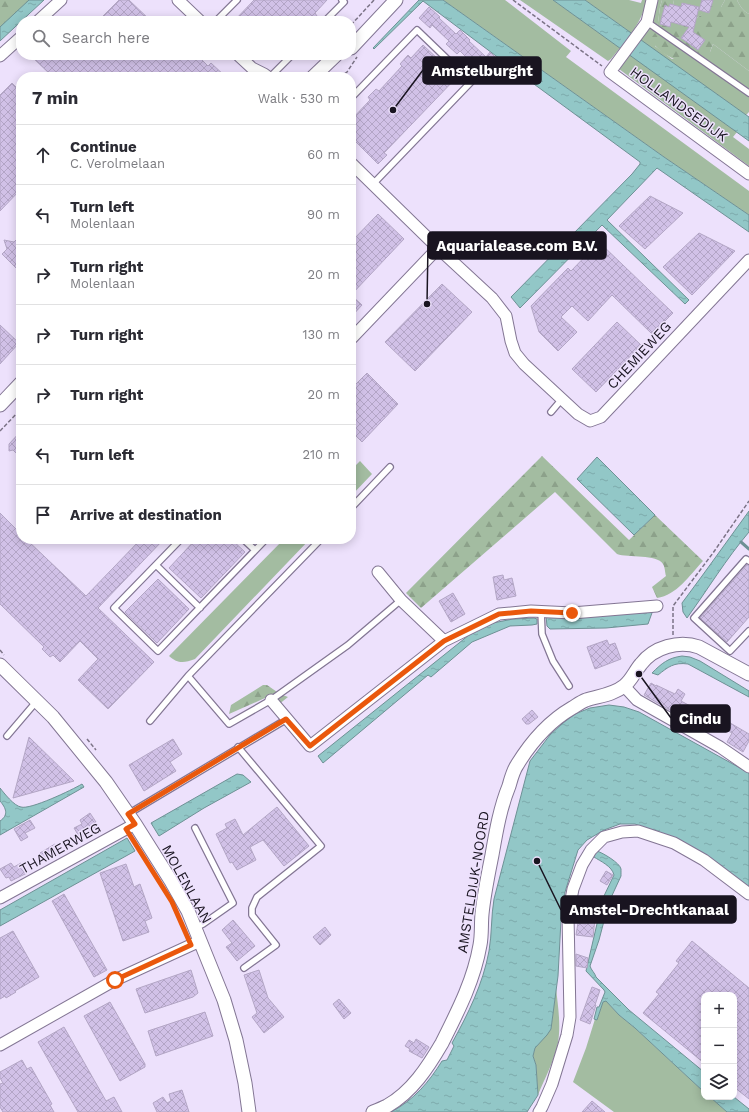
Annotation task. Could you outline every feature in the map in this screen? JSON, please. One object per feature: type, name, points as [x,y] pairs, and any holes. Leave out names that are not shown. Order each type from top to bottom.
[{"type":"street","points":[[43,16],[61,0]]},
{"type":"street","points":[[178,0],[195,16]]},
{"type":"street","points":[[356,35],[389,0]]},
{"type":"street","points":[[356,43],[396,0]]},
{"type":"street","name":"HOLLANDSEDIJK","points":[[652,0],[647,22],[610,72],[749,174]]},
{"type":"street","points":[[0,56],[16,42]]},
{"type":"street","points":[[243,60],[254,72]]},
{"type":"street","points":[[314,72],[330,60]]},
{"type":"street","points":[[330,72],[340,60]]},
{"type":"street","name":"CHEMIEWEG","points":[[356,168],[404,212],[438,248],[486,290],[506,316],[515,353],[524,364],[578,414],[590,421],[601,417],[729,278],[749,260]]},
{"type":"street","points":[[356,333],[438,248]]},
{"type":"street","points":[[0,405],[16,388]]},
{"type":"street","points":[[0,415],[16,398]]},
{"type":"street","points":[[378,572],[401,600],[444,641]]},
{"type":"street","points":[[271,700],[310,746],[444,641],[499,614],[531,611],[572,613],[657,606]]},
{"type":"street","points":[[749,674],[699,647],[691,644],[673,645],[649,655],[624,686],[637,700],[720,747],[749,767]]},
{"type":"street","name":"MOLENLAAN","points":[[0,665],[52,717],[106,782],[131,819],[188,911],[224,1000],[236,1040],[245,1083],[249,1112]]},
{"type":"street","name":"AMSTELDIJK-NOORD","points":[[373,1112],[388,1106],[404,1094],[421,1077],[454,1020],[466,994],[475,968],[485,890],[496,833],[504,800],[515,767],[543,730],[562,714],[584,701],[609,694],[624,686]]},
{"type":"street","name":"THAMERWEG","points":[[0,898],[131,819]]},
{"type":"street","points":[[538,1112],[542,1107],[552,1084],[567,1035],[570,1017],[568,915],[573,889],[582,865],[591,850],[604,837],[622,832],[638,831],[674,844],[704,860],[749,894]]},
{"type":"street","points":[[0,1045],[115,980],[200,941]]},
{"type":"lane","points":[[221,16],[236,0]]},
{"type":"lane","points":[[330,16],[344,2],[342,0]]},
{"type":"lane","points":[[647,22],[749,93]]},
{"type":"lane","points":[[356,93],[417,30],[471,82],[373,184]]},
{"type":"lane","points":[[274,72],[287,60]]},
{"type":"lane","points":[[551,412],[562,399]]},
{"type":"lane","points":[[356,503],[390,468]]},
{"type":"lane","points":[[176,544],[114,608],[158,651],[261,544]]},
{"type":"lane","points":[[248,544],[255,550]]},
{"type":"lane","points":[[150,720],[188,676],[316,544]]},
{"type":"lane","points":[[749,561],[746,559],[694,618],[730,651],[749,631]]},
{"type":"lane","points":[[156,565],[200,608]]},
{"type":"lane","points":[[188,676],[229,724],[271,700],[348,645],[401,600]]},
{"type":"lane","points":[[541,611],[542,634],[553,661],[569,686]]},
{"type":"lane","points":[[7,736],[36,701]]},
{"type":"lane","points":[[131,819],[238,748],[286,719]]},
{"type":"lane","points":[[238,748],[321,846],[257,897],[252,908],[252,915],[276,945],[244,968]]},
{"type":"lane","points":[[195,828],[233,903],[195,928]]},
{"type":"path","points":[[356,20],[374,0]]},
{"type":"path","name":"HOLLANDSEDIJK","points":[[513,0],[610,72]]},
{"type":"path","points":[[0,431],[16,414]]},
{"type":"path","points":[[673,645],[672,606],[713,554],[749,501]]},
{"type":"green space","points":[[0,0],[38,0],[21,16],[16,16],[16,20],[0,35]]},
{"type":"green space","points":[[443,0],[505,0],[571,51],[566,57],[749,191],[749,215],[664,157]]},
{"type":"green space","points":[[520,0],[553,0],[620,48],[608,61]]},
{"type":"green space","points":[[585,0],[629,0],[641,3],[642,0],[647,0],[641,17],[631,33]]},
{"type":"green space","points":[[658,0],[662,0],[655,46],[672,59],[710,52],[713,44],[749,71],[749,112],[746,115],[639,39],[653,21]]},
{"type":"green space","points":[[662,0],[674,0],[672,10],[695,19],[701,15],[707,3],[715,2],[721,7],[725,0],[737,0],[742,8],[749,14],[749,71],[713,44],[708,56],[696,61],[676,59],[660,50],[650,40],[657,30]]},
{"type":"green space","points":[[674,0],[725,0],[721,7],[695,19],[672,10]]},
{"type":"green space","points":[[737,0],[749,0],[749,14],[742,8]]},
{"type":"green space","points":[[628,53],[737,132],[733,137],[749,149],[749,166],[619,69],[620,63]]},
{"type":"green space","points":[[542,456],[629,540],[655,515],[703,561],[688,579],[677,589],[657,598],[652,587],[666,576],[663,564],[660,561],[649,557],[617,554],[555,492],[421,608],[406,593]]},
{"type":"green space","points":[[360,461],[372,474],[356,491],[356,465]]},
{"type":"green space","points":[[279,544],[305,544],[195,659],[178,662],[169,656]]},
{"type":"green space","points":[[263,685],[267,685],[280,694],[288,697],[278,705],[270,699],[265,698],[229,714],[231,705]]},
{"type":"green space","points":[[556,988],[559,1022],[557,1049],[538,1095],[536,1065],[533,1056],[535,1048],[551,1029]]},
{"type":"green space","points":[[603,1001],[606,1001],[619,1015],[701,1089],[701,1100],[713,1100],[727,1112],[614,1112],[573,1082],[595,1019],[597,1020]]},
{"type":"water","points":[[29,0],[44,0],[27,16],[16,16],[16,26],[0,41],[0,27]]},
{"type":"water","points":[[419,0],[443,0],[664,157],[749,215],[749,232],[657,168],[607,220],[689,300],[685,304],[602,225],[520,308],[511,297],[632,174],[640,162],[423,1],[374,49],[373,48]]},
{"type":"water","points":[[553,0],[585,0],[749,117],[749,141]]},
{"type":"water","points":[[597,457],[655,515],[634,535],[577,479]]},
{"type":"water","points":[[749,511],[749,532],[725,563],[687,618],[683,612],[682,603]]},
{"type":"water","points":[[653,610],[648,624],[606,628],[550,629],[547,626],[546,616]]},
{"type":"water","points":[[513,619],[537,619],[537,624],[510,626],[472,642],[431,677],[428,675],[323,763],[318,756],[469,635],[493,623]]},
{"type":"water","points":[[682,656],[700,661],[749,691],[749,697],[688,664],[672,666],[658,675],[652,673],[659,666],[673,658]]},
{"type":"water","points":[[609,705],[624,707],[639,712],[749,773],[749,887],[650,830],[635,824],[620,824],[604,830],[587,840],[578,850],[565,892],[561,920],[558,976],[551,1029],[535,1048],[533,1056],[536,1065],[538,1095],[527,1112],[391,1112],[414,1096],[432,1076],[442,1061],[447,1060],[454,1046],[452,1043],[479,987],[489,951],[494,899],[530,761],[550,735],[575,714],[590,708]]},
{"type":"water","points":[[237,774],[243,775],[251,782],[204,808],[159,836],[151,823]]},
{"type":"water","points":[[82,784],[84,787],[0,835],[0,821],[5,816],[6,811],[0,801],[0,788],[15,804],[21,807],[26,807],[51,799]]},
{"type":"water","points":[[127,838],[135,851],[0,926],[0,910]]},
{"type":"water","points":[[597,851],[615,861],[621,869],[621,876],[609,902],[599,940],[590,966],[596,977],[629,1010],[701,1070],[701,1089],[619,1015],[606,1001],[603,1002],[597,1020],[594,1019],[597,1007],[599,1007],[605,992],[586,971],[603,898],[614,875],[608,866],[594,857],[593,854]]},
{"type":"water","points":[[737,1099],[749,1109],[749,1112],[727,1112],[713,1100]]},
{"type":"building","points":[[119,0],[129,0],[146,16],[103,16]]},
{"type":"building","points":[[254,0],[327,0],[315,13],[317,16],[239,16]]},
{"type":"building","points":[[702,0],[713,0],[709,13],[699,10]]},
{"type":"building","points":[[682,3],[699,7],[693,32],[705,40],[698,50],[681,38],[689,27],[671,22],[670,27],[660,24],[665,5],[669,7],[670,4],[681,7]]},
{"type":"building","points":[[429,7],[456,34],[460,30],[486,57],[490,52],[501,63],[484,80],[473,70],[476,67],[460,51],[457,54],[446,44],[449,41],[432,25],[430,28],[419,18]]},
{"type":"building","points":[[423,45],[457,77],[384,153],[387,155],[378,164],[356,142],[356,115],[370,100],[368,97],[376,89],[379,91],[402,66],[400,64],[408,55],[411,58]]},
{"type":"building","points":[[35,60],[202,60],[208,66],[211,63],[221,72],[48,72]]},
{"type":"building","points":[[12,83],[16,87],[16,194],[0,211],[0,95]]},
{"type":"building","points":[[650,196],[683,213],[645,249],[619,226]]},
{"type":"building","points":[[378,214],[404,239],[356,290],[356,237]]},
{"type":"building","points":[[699,233],[735,251],[692,295],[663,267]]},
{"type":"building","points":[[4,240],[14,242],[16,240],[16,268],[2,254],[7,249]]},
{"type":"building","points":[[599,242],[673,313],[652,334],[612,295],[588,321],[572,306],[561,317],[577,332],[558,351],[539,332],[531,306],[568,268],[571,271]]},
{"type":"building","points":[[442,284],[472,312],[415,371],[385,342]]},
{"type":"building","points":[[356,300],[362,305],[356,312]]},
{"type":"building","points":[[617,322],[641,345],[596,392],[572,369]]},
{"type":"building","points":[[0,325],[16,340],[16,346],[0,364]]},
{"type":"building","points":[[367,373],[398,404],[362,442],[356,436],[356,384]]},
{"type":"building","points":[[16,436],[16,453],[13,450],[9,451],[9,444]]},
{"type":"building","points":[[0,513],[16,529],[16,544],[31,544],[86,596],[136,544],[159,544],[98,608],[154,662],[108,709],[78,680],[98,659],[80,641],[60,662],[53,655],[50,657],[42,649],[44,647],[0,604]]},
{"type":"building","points":[[191,544],[236,544],[245,552],[201,598],[169,568]]},
{"type":"building","points":[[747,565],[749,565],[749,617],[727,642],[700,618]]},
{"type":"building","points":[[503,575],[504,580],[512,578],[516,596],[497,600],[493,577]]},
{"type":"building","points":[[158,579],[189,609],[157,643],[125,612]]},
{"type":"building","points":[[453,593],[465,614],[451,622],[439,601]]},
{"type":"building","points":[[607,640],[609,645],[615,643],[621,659],[595,669],[587,647]]},
{"type":"building","points":[[651,683],[675,694],[678,689],[685,694],[681,701],[711,717],[704,730],[644,695]]},
{"type":"building","points":[[532,710],[538,717],[529,724],[526,724],[522,719]]},
{"type":"building","points":[[715,714],[749,734],[749,741],[743,752],[727,742],[732,733],[710,721]]},
{"type":"building","points":[[29,737],[74,781],[13,798]]},
{"type":"building","points":[[173,739],[182,754],[170,762],[176,771],[144,791],[129,765]]},
{"type":"building","points":[[277,807],[309,846],[284,866],[263,840],[250,847],[256,860],[237,870],[232,862],[230,863],[216,834],[227,828],[225,824],[235,819],[243,835]]},
{"type":"building","points":[[90,813],[96,822],[93,824],[95,828],[80,838],[74,828],[82,824],[80,820]]},
{"type":"building","points":[[30,820],[35,828],[25,833],[28,837],[21,841],[14,829]]},
{"type":"building","points":[[55,844],[60,853],[45,862],[40,853]]},
{"type":"building","points":[[11,863],[14,867],[21,863],[27,873],[11,881],[9,877],[6,878],[0,869]]},
{"type":"building","points":[[126,864],[134,887],[140,884],[152,918],[145,921],[149,932],[123,941],[100,873]]},
{"type":"building","points":[[606,871],[613,875],[607,885],[600,881]]},
{"type":"building","points":[[64,894],[107,970],[94,977],[52,901]]},
{"type":"building","points":[[589,909],[596,910],[593,937],[576,935],[578,923],[586,924]]},
{"type":"building","points":[[233,920],[255,946],[237,961],[226,947],[232,943],[222,930]]},
{"type":"building","points":[[325,927],[331,935],[320,945],[313,937]]},
{"type":"building","points":[[13,931],[39,977],[6,998],[5,996],[0,999],[0,938]]},
{"type":"building","points":[[692,941],[749,988],[749,1099],[737,1089],[737,992],[701,992],[701,1061],[643,1013],[659,994],[656,992],[679,963],[676,961]]},
{"type":"building","points":[[576,954],[588,958],[587,968],[576,966]]},
{"type":"building","points":[[191,970],[198,993],[193,997],[145,1013],[136,989]]},
{"type":"building","points":[[259,970],[268,998],[284,1017],[264,1033],[252,1017],[257,1013],[244,975]]},
{"type":"building","points":[[592,987],[600,990],[590,1024],[580,1020]]},
{"type":"building","points":[[339,999],[351,1013],[344,1019],[333,1004]]},
{"type":"building","points":[[110,1002],[145,1064],[145,1067],[120,1081],[84,1016]]},
{"type":"building","points":[[205,1012],[213,1036],[156,1056],[148,1031]]},
{"type":"building","points":[[64,1027],[106,1101],[114,1097],[122,1112],[78,1112],[38,1042]]},
{"type":"building","points":[[416,1039],[429,1047],[422,1058],[409,1051],[410,1049],[405,1046],[409,1040],[414,1043]]},
{"type":"building","points":[[22,1060],[27,1069],[31,1067],[52,1104],[50,1105],[54,1112],[3,1112],[0,1107],[0,1084],[3,1083],[0,1078],[0,1072]]},
{"type":"building","points":[[182,1090],[189,1112],[157,1112],[153,1103],[163,1097],[167,1103],[171,1101],[169,1094]]},
{"type":"building","points":[[592,1101],[605,1112],[582,1112]]},
{"type":"waterway","points":[[741,542],[749,549]]},
{"type":"place","name":"Amstelburght","points":[[393,110]]},
{"type":"place","name":"Aquarialease.com B.V.","points":[[427,304]]},
{"type":"place","name":"Cindu","points":[[639,674]]},
{"type":"place","name":"Amstel-Drechtkanaal","points":[[537,861]]},
{"type":"route","points":[[115,980],[191,945],[172,902],[126,829],[135,824],[128,814],[286,719],[310,746],[444,641],[499,614],[531,611],[572,613]]}]
